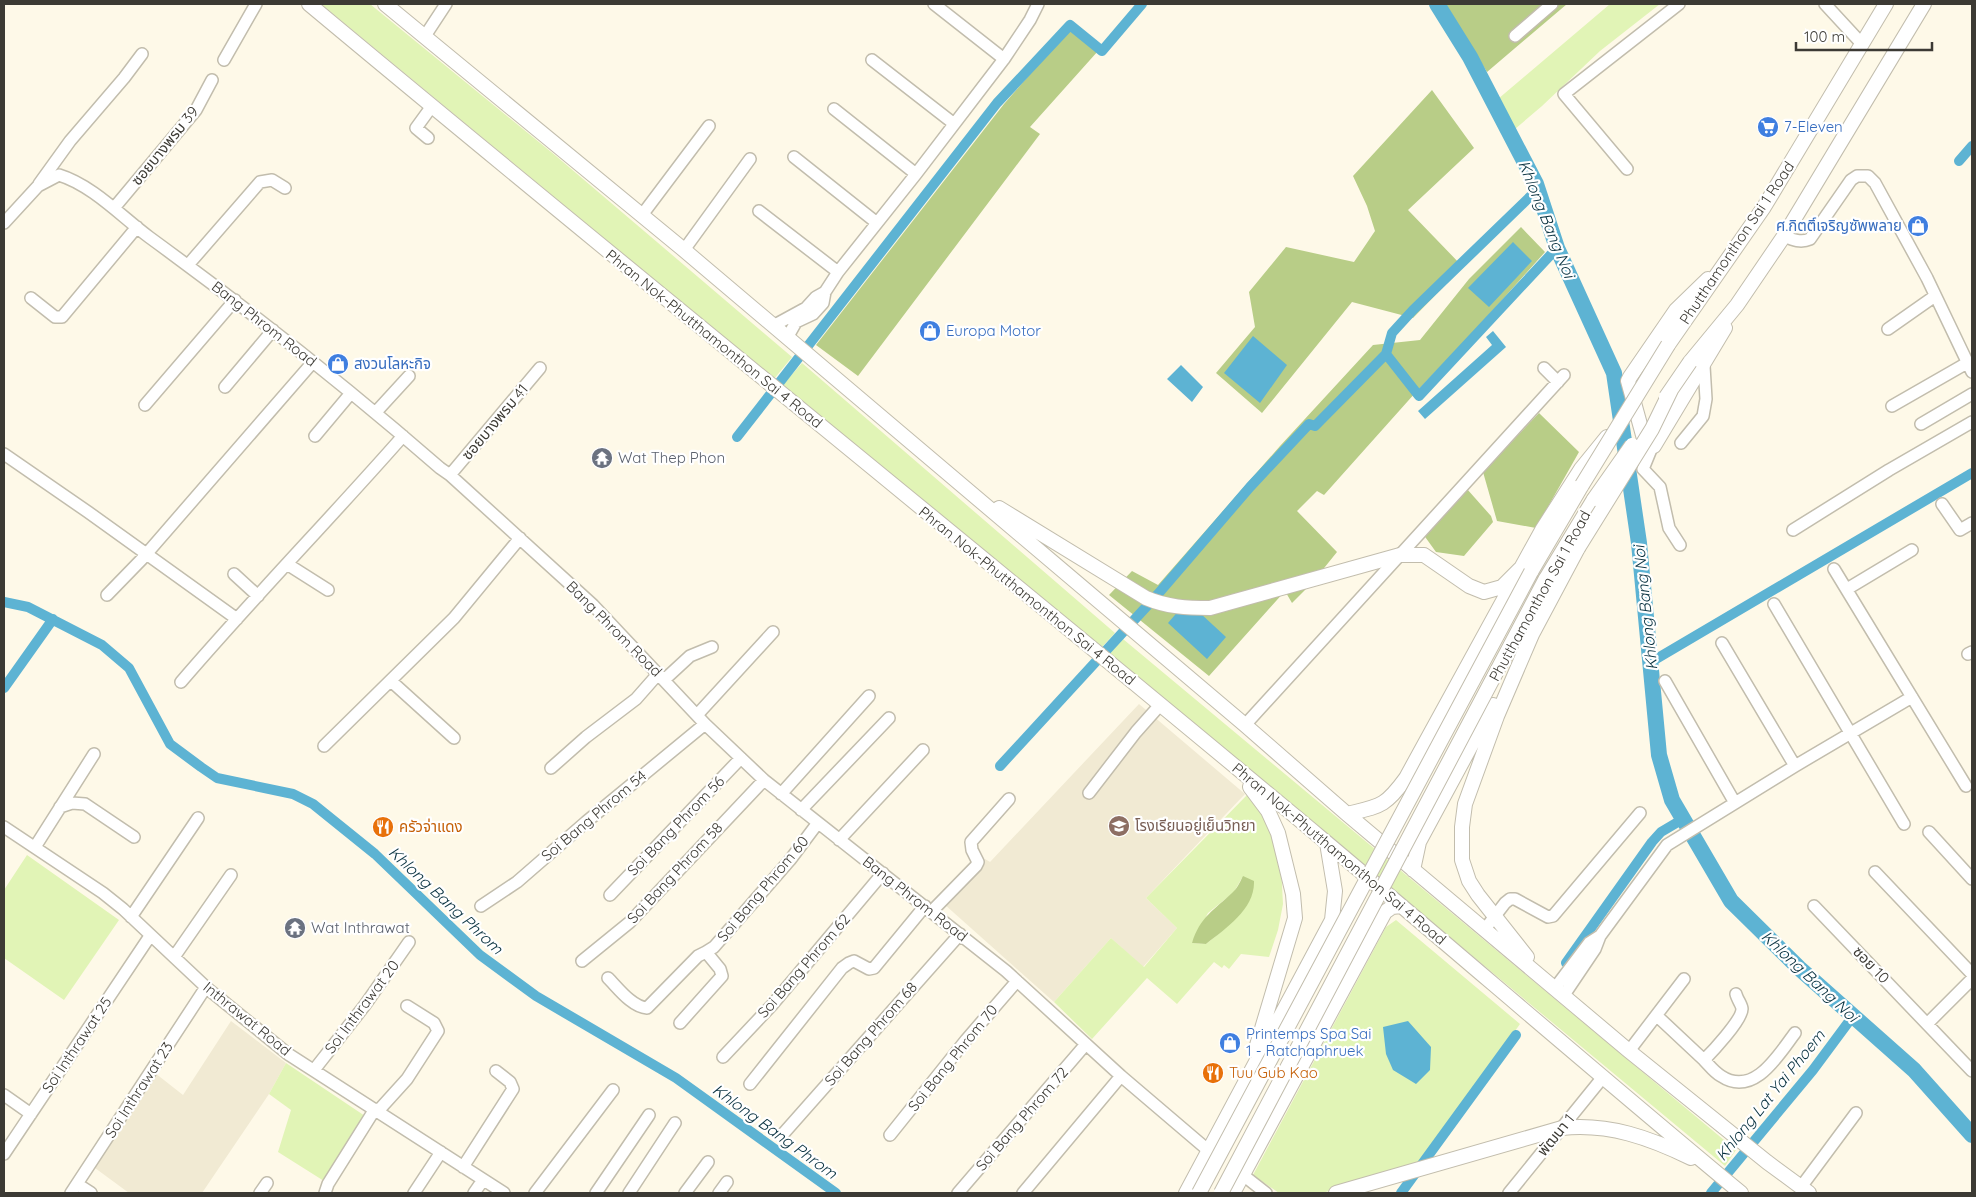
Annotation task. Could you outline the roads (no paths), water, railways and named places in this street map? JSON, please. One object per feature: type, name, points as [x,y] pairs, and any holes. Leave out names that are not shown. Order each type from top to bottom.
[{"type":"main road","name":"Phran Nok-Phutthamonthon Sai 4 Road","points":[[309,4],[1327,843],[1741,1193]]},
{"type":"main road","points":[[385,4],[400,9],[425,36],[684,250],[1245,724],[1413,870],[1629,1050],[1767,1162],[1805,1190]]},
{"type":"main road","name":"Phutthamonthon Sai 1 Road","points":[[1199,1193],[1525,571],[1582,485],[1668,345],[1764,207],[1886,4]]},
{"type":"main road","name":"Phutthamonthon Sai 1 Road","points":[[1221,1193],[1545,580],[1594,500],[1690,362],[1737,305],[1784,236],[1924,4]]},
{"type":"main road","points":[[1725,264],[1676,310],[1631,374],[1628,381],[1645,444],[1654,446],[1719,341],[1737,305]]},
{"type":"main road","points":[[1413,870],[1419,842],[1578,548],[1652,429],[1671,390]]},
{"type":"main road","points":[[1347,814],[1379,807],[1394,795],[1406,778],[1525,571],[1542,530],[1581,469],[1615,429]]},
{"type":"main road","points":[[959,483],[1152,601],[1182,608],[1210,608],[1400,555],[1424,555],[1469,586],[1484,592],[1502,587],[1525,571]]},
{"type":"main road","points":[[1533,632],[1497,716],[1465,804],[1462,827],[1462,860],[1469,881],[1478,895],[1542,977]]},
{"type":"main road","points":[[1426,742],[1426,754],[1430,764],[1450,772],[1459,768]]},
{"type":"main road","points":[[1237,769],[1268,811],[1278,833],[1294,894],[1295,918],[1246,1081]]},
{"type":"main road","points":[[1186,1193],[1332,920],[1335,891],[1327,843]]},
{"type":"main road","points":[[1233,1193],[1337,997],[1385,912],[1392,907],[1401,906]]},
{"type":"main road","points":[[1304,971],[1312,966],[1326,967],[1336,974],[1338,983],[1337,997]]},
{"type":"main road","points":[[1336,1193],[1562,1128],[1584,1126],[1619,1130],[1662,1144],[1710,1168]]},
{"type":"street","points":[[224,60],[256,4]]},
{"type":"street","points":[[425,36],[446,4]]},
{"type":"street","points":[[934,4],[1004,59]]},
{"type":"street","points":[[787,338],[796,322],[813,314],[823,303],[825,292],[838,272],[1004,59],[1030,20],[1038,4]]},
{"type":"street","points":[[1515,36],[1552,4]]},
{"type":"street","points":[[1627,169],[1564,94],[1679,4]]},
{"type":"street","points":[[1825,4],[1862,44]]},
{"type":"street","points":[[38,186],[70,142],[142,54]]},
{"type":"street","points":[[872,60],[953,123]]},
{"type":"street","name":"ซอยบางพรม 39","points":[[114,208],[196,110],[212,80]]},
{"type":"street","points":[[428,138],[416,128],[432,106]]},
{"type":"street","points":[[834,109],[916,174]]},
{"type":"street","points":[[642,215],[709,126]]},
{"type":"street","points":[[794,157],[877,223]]},
{"type":"street","points":[[684,250],[750,159]]},
{"type":"street","name":"Bang Phrom Road","points":[[4,223],[38,186],[59,175],[71,179],[114,208],[235,300],[376,412],[520,538],[593,605],[705,724],[780,794],[926,907],[1017,981],[1122,1076],[1210,1151]]},
{"type":"street","points":[[1784,236],[1804,242],[1810,239],[1851,180],[1857,176],[1868,176],[1875,183],[1969,362],[1892,406]]},
{"type":"street","points":[[188,265],[260,182],[272,180],[285,188]]},
{"type":"street","points":[[759,211],[838,272]]},
{"type":"street","points":[[31,298],[55,317],[62,317],[137,227]]},
{"type":"street","points":[[773,326],[806,308],[816,297],[825,292]]},
{"type":"street","points":[[1888,329],[1935,296]]},
{"type":"street","points":[[144,405],[235,300]]},
{"type":"street","points":[[225,387],[273,330]]},
{"type":"street","points":[[107,595],[313,362]]},
{"type":"street","points":[[1680,443],[1703,416],[1706,399],[1704,366]]},
{"type":"street","name":"ซอยบางพรม 41","points":[[450,475],[540,368]]},
{"type":"street","points":[[1245,724],[1561,378],[1544,368]]},
{"type":"street","points":[[376,412],[409,376]]},
{"type":"street","points":[[314,436],[351,393]]},
{"type":"street","points":[[1921,424],[1972,394]]},
{"type":"street","points":[[1793,530],[1889,470],[1972,422]]},
{"type":"street","points":[[181,682],[403,436]]},
{"type":"street","points":[[1652,447],[1643,468],[1660,488],[1670,528],[1680,545]]},
{"type":"street","points":[[4,454],[237,619]]},
{"type":"street","points":[[1942,504],[1960,530],[1972,523]]},
{"type":"street","points":[[324,746],[454,618],[520,538]]},
{"type":"street","points":[[1847,589],[1912,550]]},
{"type":"street","points":[[287,564],[328,590]]},
{"type":"street","points":[[1834,570],[1966,786]]},
{"type":"street","points":[[234,574],[258,596]]},
{"type":"street","points":[[1774,604],[1904,824]]},
{"type":"street","points":[[696,714],[773,632]]},
{"type":"street","points":[[1722,643],[1795,766]]},
{"type":"street","points":[[551,768],[586,737],[661,677],[690,656],[712,647]]},
{"type":"street","points":[[391,681],[454,738]]},
{"type":"street","points":[[1665,681],[1735,803]]},
{"type":"street","points":[[780,794],[869,696]]},
{"type":"street","points":[[1560,991],[1588,944],[1600,936],[1667,845],[1912,697]]},
{"type":"street","points":[[1089,794],[1136,732],[1160,705]]},
{"type":"street","points":[[801,810],[889,718]]},
{"type":"street","name":"Soi Bang Phrom 54","points":[[481,906],[516,882],[705,724]]},
{"type":"street","points":[[839,840],[923,750]]},
{"type":"street","points":[[34,847],[94,754]]},
{"type":"street","name":"Soi Bang Phrom 56","points":[[610,895],[741,758]]},
{"type":"street","name":"Soi Bang Phrom 58","points":[[582,961],[630,922],[764,780]]},
{"type":"street","points":[[874,960],[926,907],[976,866],[978,862],[972,850],[971,842],[1009,799]]},
{"type":"street","points":[[60,808],[72,803],[84,804],[134,837]]},
{"type":"street","points":[[1485,930],[1510,899],[1515,899],[1550,917],[1640,813]]},
{"type":"street","points":[[131,917],[198,818]]},
{"type":"street","name":"Soi Bang Phrom 60","points":[[608,978],[635,1003],[647,1008],[698,956],[714,947],[790,860],[817,824]]},
{"type":"street","name":"Inthrawat Road","points":[[4,826],[103,893],[206,987],[288,1054],[504,1193]]},
{"type":"street","points":[[1929,832],[1972,879]]},
{"type":"street","points":[[1875,872],[1972,974]]},
{"type":"street","name":"Soi Bang Phrom 62","points":[[723,1057],[772,1004],[882,873]]},
{"type":"street","points":[[174,957],[231,875]]},
{"type":"street","name":"ซอย 10","points":[[1814,906],[1972,1071]]},
{"type":"street","points":[[750,1084],[842,968],[854,961],[869,969],[874,968],[926,907]]},
{"type":"street","name":"Soi Bang Phrom 68","points":[[783,1134],[960,934]]},
{"type":"street","name":"Soi Inthrawat 25","points":[[4,1154],[150,936]]},
{"type":"street","name":"Soi Inthrawat 20","points":[[314,1070],[365,1006],[410,942]]},
{"type":"street","name":"Soi Bang Phrom 60","points":[[680,1024],[722,976],[720,969],[706,952]]},
{"type":"street","points":[[1629,1050],[1684,979]]},
{"type":"street","points":[[1927,1024],[1972,979]]},
{"type":"street","name":"Soi Bang Phrom 70","points":[[890,1135],[966,1040],[1017,981]]},
{"type":"street","name":"Soi Inthrawat 23","points":[[74,1189],[206,987]]},
{"type":"street","points":[[1704,1060],[1730,1031],[1740,1014],[1742,1009],[1736,994]]},
{"type":"street","points":[[326,1193],[328,1184],[376,1110],[407,1079],[438,1031],[434,1023],[407,1006]]},
{"type":"street","points":[[1657,1016],[1720,1076],[1732,1081],[1754,1078],[1769,1069],[1795,1033]]},
{"type":"street","name":"Soi Bang Phrom 72","points":[[958,1193],[1086,1044]]},
{"type":"street","points":[[463,1167],[513,1089],[510,1082],[496,1071]]},
{"type":"street","points":[[1023,1193],[1122,1076]]},
{"type":"street","name":"พัฒนา 1","points":[[1509,1193],[1603,1077]]},
{"type":"street","points":[[535,1193],[613,1090]]},
{"type":"street","points":[[4,1094],[31,1114]]},
{"type":"street","points":[[1805,1190],[1856,1113]]},
{"type":"street","points":[[596,1193],[649,1115]]},
{"type":"street","points":[[629,1193],[675,1123]]},
{"type":"street","points":[[414,1193],[441,1152]]},
{"type":"street","points":[[685,1193],[708,1162]]},
{"type":"street","points":[[1243,1175],[1266,1193]]},
{"type":"street","points":[[474,1193],[483,1180]]},
{"type":"street","points":[[719,1193],[727,1182]]},
{"type":"street","points":[[260,1193],[267,1183]]},
{"type":"street","points":[[74,1189],[91,1193]]},
{"type":"water","points":[[1513,242],[1532,261],[1489,307],[1468,288]]},
{"type":"water","points":[[1493,331],[1506,347],[1425,419],[1418,411],[1492,345],[1486,337]]},
{"type":"water","points":[[1253,336],[1287,365],[1260,403],[1224,373]]},
{"type":"water","points":[[1181,365],[1203,387],[1192,402],[1167,379]]},
{"type":"water","points":[[1187,601],[1226,637],[1207,659],[1168,623]]},
{"type":"water","points":[[1408,1021],[1431,1047],[1430,1070],[1416,1084],[1393,1070],[1386,1054],[1383,1027]]},
{"type":"waterway","points":[[737,437],[997,103],[1070,25],[1102,51],[1142,4]]},
{"type":"waterway","name":"Khlong Bang Noi","points":[[1437,4],[1470,57],[1536,184],[1557,248],[1614,373],[1639,543],[1659,755],[1672,800],[1731,901],[1799,968],[1914,1070],[1972,1135]]},
{"type":"waterway","points":[[1959,161],[1972,146]]},
{"type":"waterway","points":[[1386,354],[1392,333],[1413,310],[1538,189]]},
{"type":"waterway","points":[[1000,766],[1158,594],[1250,487],[1309,424],[1315,426],[1386,354],[1419,396],[1557,248]]},
{"type":"waterway","points":[[1651,662],[1972,473]]},
{"type":"waterway","name":"Khlong Bang Phrom","points":[[4,602],[28,607],[102,645],[129,668],[170,744],[217,778],[293,794],[313,804],[375,854],[480,955],[536,996],[676,1078],[836,1193]]},
{"type":"waterway","points":[[4,688],[53,619]]},
{"type":"waterway","points":[[1566,963],[1652,842],[1661,832],[1683,819]]},
{"type":"waterway","name":"Khlong Lat Yai Phoem","points":[[1711,1193],[1813,1070],[1853,1016]]},
{"type":"waterway","points":[[1401,1193],[1516,1035]]},
{"type":"place","name":"7-Eleven","points":[[1768,127]]},
{"type":"place","name":"ศ.กิตติ์เจริญซัพพลาย","points":[[1918,226]]},
{"type":"place","name":"Europa Motor","points":[[930,331]]},
{"type":"place","name":"สงวนโลหะกิจ","points":[[338,364]]},
{"type":"place","name":"Wat Thep Phon","points":[[602,458]]},
{"type":"place","name":"โรงเรียนอยู่เย็นวิทยา","points":[[1119,826]]},
{"type":"place","name":"ครัวจ่าแดง","points":[[383,827]]},
{"type":"place","name":"Wat Inthrawat","points":[[295,928]]},
{"type":"place","name":"Printemps Spa Sai 1 - Ratchaphruek","points":[[1230,1043]]},
{"type":"place","name":"Tuu Gub Kao","points":[[1213,1073]]}]
